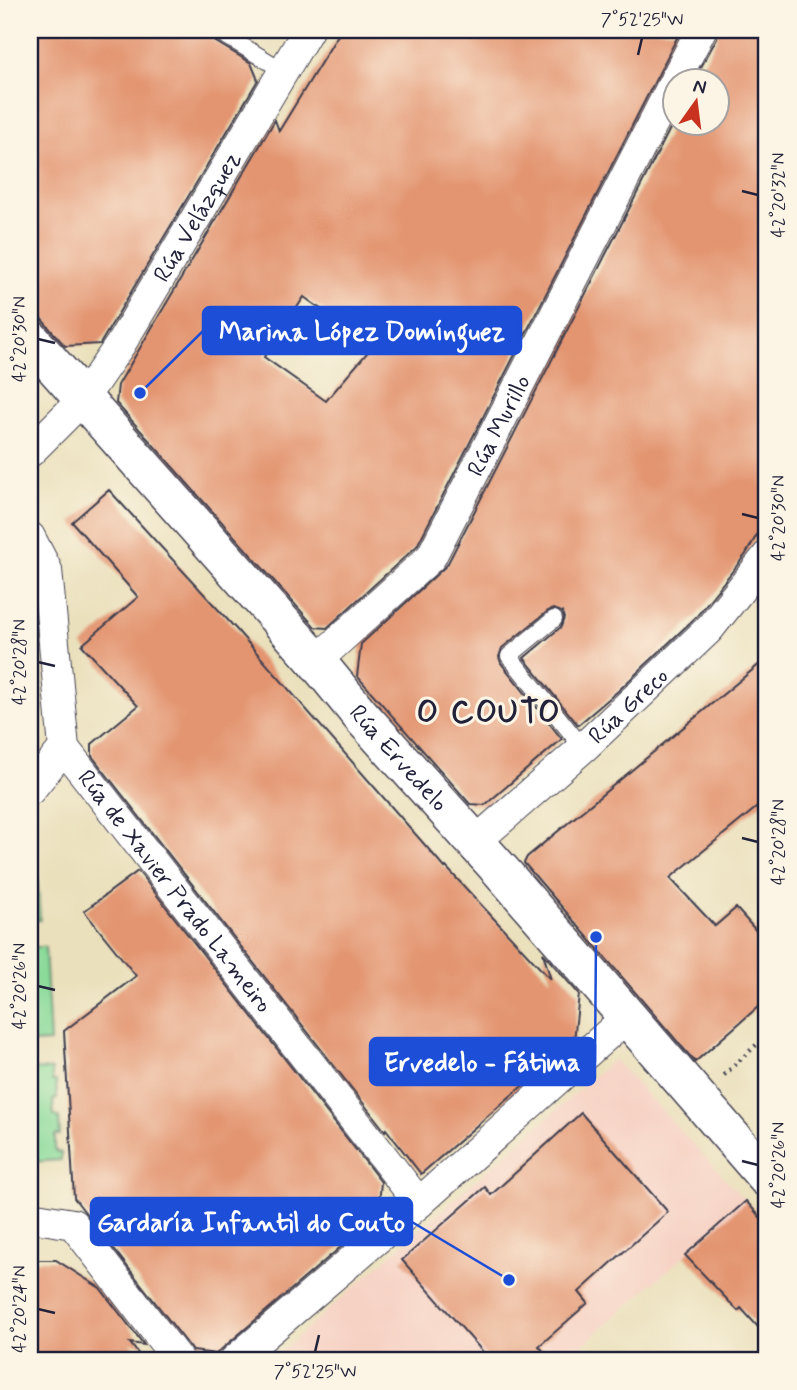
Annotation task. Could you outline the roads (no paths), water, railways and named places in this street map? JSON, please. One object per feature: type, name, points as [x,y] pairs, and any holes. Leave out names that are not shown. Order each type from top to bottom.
[{"type":"street","name":"Rúa Velázquez","points":[[82,400],[120,345],[308,30]]},
{"type":"street","name":"Rúa Murillo","points":[[683,66],[701,30]]},
{"type":"street","name":"Rúa Murillo","points":[[316,661],[431,557],[660,110]]},
{"type":"street","name":"Rúa Ervedelo","points":[[30,339],[475,842],[767,1178]]},
{"type":"street","points":[[30,452],[82,400]]},
{"type":"street","name":"Rúa de Xavier Prado Lameiro","points":[[30,537],[47,570],[64,748],[419,1203]]},
{"type":"street","name":"Rúa Greco","points":[[475,842],[583,748],[709,629],[767,556]]},
{"type":"street","points":[[30,790],[64,748]]},
{"type":"street","points":[[235,1360],[419,1203],[627,1017]]},
{"type":"street","points":[[30,1217],[73,1224],[178,1360]]},
{"type":"lane","points":[[216,30],[284,71]]},
{"type":"lane","points":[[554,619],[509,656],[583,748]]},
{"type":"place","name":"Marina López Domínguez","points":[[140,393]]},
{"type":"place","name":"Ervedelo - Fátima","points":[[596,937]]},
{"type":"place","name":"Gardaría Infantil do Couto","points":[[509,1280]]},
{"type":"district","name":"O COUTO","points":[[489,711]]}]
